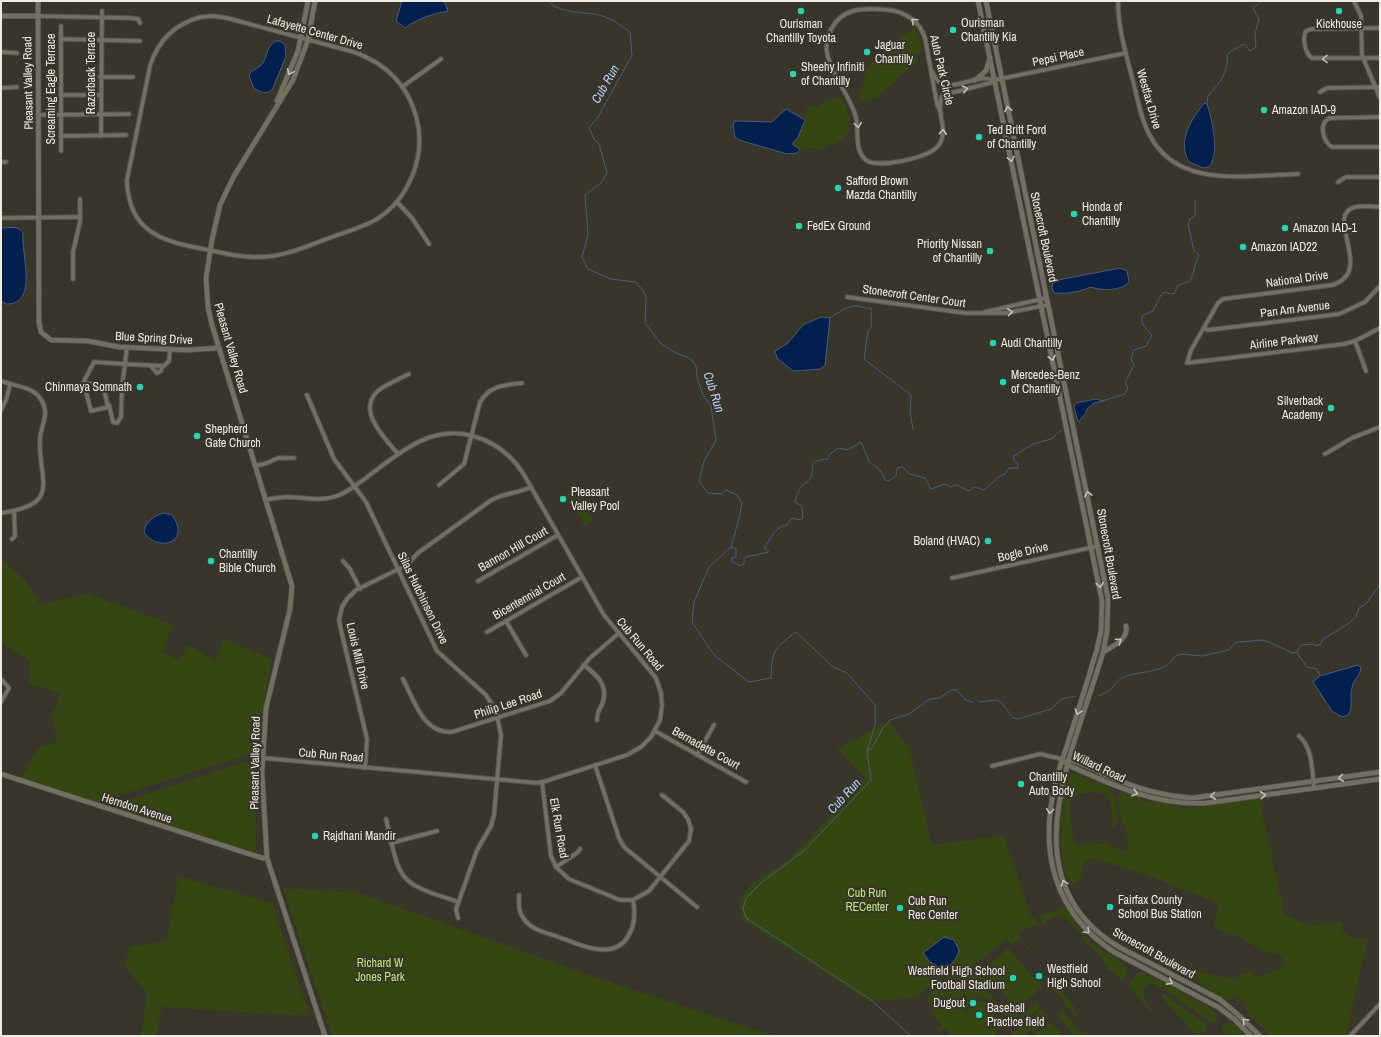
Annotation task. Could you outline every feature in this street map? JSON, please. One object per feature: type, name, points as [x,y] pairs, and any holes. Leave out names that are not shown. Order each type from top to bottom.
[{"type":"main road","name":"Pleasant Valley Road","points":[[38,1],[40,328],[45,336],[52,340],[88,341]]},
{"type":"main road","name":"Pleasant Valley Road","points":[[276,104],[294,60],[301,38],[308,1]]},
{"type":"main road","name":"Pleasant Valley Road","points":[[314,1],[308,40],[293,80],[276,104],[226,190],[217,217],[210,251],[206,294],[209,316],[286,566],[292,594],[267,697],[263,758],[263,800],[267,858],[325,1036]]},
{"type":"main road","name":"Stonecroft Boulevard","points":[[978,1],[1102,601],[1101,631],[1095,656],[1062,759],[1053,794],[1049,844],[1056,881],[1071,912],[1085,929],[1104,946],[1218,1006],[1251,1036]]},
{"type":"main road","name":"Stonecroft Boulevard","points":[[986,1],[1047,305],[1107,590],[1109,613],[1103,652],[1068,765],[1057,810],[1056,844],[1058,864],[1063,881],[1079,911],[1090,925],[1109,941],[1219,999],[1236,1012],[1260,1036]]},
{"type":"main road","points":[[1,16],[37,16]]},
{"type":"main road","points":[[975,80],[986,71],[990,57]]},
{"type":"main road","name":"Blue Spring Drive","points":[[88,341],[127,347],[198,351],[219,348]]},
{"type":"main road","points":[[1103,652],[1125,637],[1127,632],[1126,626]]},
{"type":"main road","name":"Willard Road","points":[[1062,759],[1070,760],[1126,784],[1151,792],[1178,797],[1205,797],[1380,772]]},
{"type":"main road","name":"Willard Road","points":[[1062,759],[1068,765],[1124,790],[1155,799],[1177,803],[1206,803],[1380,779]]},
{"type":"main road","name":"Herndon Avenue","points":[[1,774],[216,844],[262,858],[267,858]]},
{"type":"street","name":"Westfax Drive","points":[[1118,1],[1119,25],[1144,125],[1157,147],[1170,160],[1190,171],[1212,176],[1298,174]]},
{"type":"street","points":[[1354,1],[1361,16],[1362,50],[1364,58],[1380,98]]},
{"type":"street","name":"Auto Park Circle","points":[[940,103],[944,127],[943,138],[932,152],[884,164],[869,162],[863,157],[859,150],[856,117],[828,57],[827,39],[833,26],[848,13],[868,10],[896,11],[908,16],[922,30],[932,70],[931,75],[937,104],[941,113]]},
{"type":"street","name":"Razorback Terrace","points":[[101,136],[100,77],[102,12]]},
{"type":"street","points":[[37,16],[134,18],[138,19],[140,23]]},
{"type":"street","name":"Lafayette Center Drive","points":[[201,17],[220,17],[308,40],[354,52],[371,59],[392,75],[410,100],[417,119],[419,144],[413,175],[397,202],[384,214],[369,223],[282,254],[245,257],[172,242],[157,236],[143,224],[130,201],[127,187],[128,173],[153,56],[159,45],[170,32],[186,22],[201,17]]},
{"type":"street","name":"Screaming Eagle Terrace","points":[[61,26],[61,151]]},
{"type":"street","points":[[1380,28],[1312,29],[1306,31],[1304,37],[1308,53],[1312,58],[1380,58]]},
{"type":"street","points":[[61,39],[140,41]]},
{"type":"street","points":[[1,52],[17,53]]},
{"type":"street","name":"Pepsi Place","points":[[940,103],[945,94],[990,83],[1001,78],[1126,53]]},
{"type":"street","points":[[402,87],[441,60]]},
{"type":"street","points":[[932,70],[936,81],[946,86],[975,80],[995,80]]},
{"type":"street","points":[[100,77],[133,77]]},
{"type":"street","points":[[1,88],[17,88]]},
{"type":"street","points":[[1320,92],[1327,88],[1380,88]]},
{"type":"street","points":[[61,95],[100,95]]},
{"type":"street","points":[[39,114],[129,114]]},
{"type":"street","points":[[1380,117],[1330,118],[1325,120],[1323,125],[1327,143],[1332,147],[1380,147]]},
{"type":"street","points":[[61,136],[126,135]]},
{"type":"street","points":[[1,162],[6,162]]},
{"type":"street","points":[[1338,182],[1346,178],[1380,177]]},
{"type":"street","points":[[73,279],[73,252],[80,217],[80,200]]},
{"type":"street","points":[[397,202],[412,218],[429,244]]},
{"type":"street","name":"National Drive","points":[[1187,363],[1191,350],[1218,303],[1226,298],[1332,285],[1342,280],[1348,274],[1351,265],[1344,223],[1346,215],[1354,208],[1380,207]]},
{"type":"street","points":[[1,218],[80,217]]},
{"type":"street","name":"Pan Am Avenue","points":[[1204,328],[1215,329],[1339,314],[1365,302],[1380,286]]},
{"type":"street","name":"Stonecroft Center Court","points":[[848,297],[978,314],[1006,313],[1047,305]]},
{"type":"street","name":"Stonecroft Center Court","points":[[978,314],[1046,298]]},
{"type":"street","name":"Airline Parkway","points":[[1187,363],[1344,344],[1355,341],[1380,328]]},
{"type":"street","points":[[1355,341],[1366,371]]},
{"type":"street","points":[[103,385],[113,422],[117,423],[120,419],[122,386],[127,347]]},
{"type":"street","points":[[150,366],[157,373],[161,372],[162,367],[169,361],[170,349]]},
{"type":"street","points":[[108,405],[108,407],[91,411],[84,383],[94,362],[162,367]]},
{"type":"street","points":[[398,454],[373,421],[370,406],[372,398],[379,390],[409,374]]},
{"type":"street","points":[[1,381],[10,385],[28,388],[35,393],[44,406],[46,415],[40,438],[45,478],[42,494],[28,507],[1,513]]},
{"type":"street","points":[[84,383],[122,386]]},
{"type":"street","points":[[439,485],[464,464],[480,402],[485,394],[497,387],[522,383]]},
{"type":"street","points":[[1,410],[6,400],[10,385]]},
{"type":"street","name":"Silas Hutchinson Drive","points":[[307,395],[334,459],[370,510],[437,651],[486,695],[493,705],[498,718],[501,735],[493,820],[477,850],[456,912],[458,918]]},
{"type":"street","points":[[1325,454],[1352,438],[1380,427]]},
{"type":"street","name":"Cub Run Road","points":[[263,758],[365,768],[542,782],[595,766],[635,751],[647,742],[655,731],[661,713],[660,688],[653,672],[604,615],[531,487],[511,458],[495,445],[472,436],[449,433],[427,437],[412,444],[355,487],[337,496],[321,500],[286,497],[266,500]]},
{"type":"street","points":[[255,466],[278,458],[294,458]]},
{"type":"street","name":"Louis Mill Drive","points":[[365,768],[367,735],[339,623],[344,603],[351,594],[360,588],[398,571],[407,565],[418,553],[490,500],[520,492],[531,487]]},
{"type":"street","points":[[12,539],[16,536],[14,510]]},
{"type":"street","name":"Bannon Hill Court","points":[[478,581],[558,535]]},
{"type":"street","name":"Bogle Drive","points":[[952,578],[1098,546]]},
{"type":"street","points":[[342,561],[349,566],[360,588]]},
{"type":"street","name":"Bicentennial Court","points":[[486,632],[582,578]]},
{"type":"street","points":[[506,621],[526,655]]},
{"type":"street","name":"Philip Lee Road","points":[[403,680],[428,724],[436,729],[452,732],[550,701],[561,693],[584,665],[619,633]]},
{"type":"street","points":[[584,665],[596,675],[603,686],[604,695],[597,713],[597,720]]},
{"type":"street","points":[[1,679],[9,688],[1,702]]},
{"type":"street","points":[[697,755],[714,725]]},
{"type":"street","name":"Bernadette Court","points":[[655,731],[746,782]]},
{"type":"street","points":[[1299,736],[1306,743],[1309,750],[1314,788]]},
{"type":"street","points":[[992,766],[1038,754],[1062,759]]},
{"type":"street","points":[[595,766],[622,844],[629,852],[697,907]]},
{"type":"street","name":"Elk Run Road","points":[[542,782],[551,852],[556,867],[569,879],[611,898],[633,900]]},
{"type":"street","points":[[519,895],[521,915],[530,926],[590,948],[601,950],[617,946],[630,933],[635,920],[633,900],[646,893],[687,844],[691,829],[689,821],[685,814],[662,795]]},
{"type":"street","points":[[386,819],[398,870],[406,881],[418,889],[459,902]]},
{"type":"street","points":[[391,843],[437,831]]},
{"type":"street","points":[[556,867],[578,853],[580,849]]},
{"type":"street","points":[[1350,1036],[1380,1004]]},
{"type":"green space","points":[[911,29],[915,29],[920,41],[922,53],[916,54],[917,64],[914,64],[880,94],[881,97],[860,102],[858,98],[861,93],[859,89],[862,89],[866,71],[864,70],[886,48],[888,49],[902,35],[910,32]]},
{"type":"green space","points":[[839,96],[845,105],[850,122],[850,128],[845,138],[834,145],[828,144],[821,150],[810,148],[800,149],[793,145],[805,120],[807,107],[817,106]]},
{"type":"green space","points":[[575,489],[593,521],[585,526],[566,493]]},
{"type":"green space","points":[[1,559],[25,580],[40,604],[89,594],[173,625],[162,652],[179,660],[188,645],[216,661],[223,638],[272,660],[259,726],[256,752],[95,803],[22,778],[37,748],[57,742],[52,714],[60,694],[29,683],[30,661],[1,643]]},
{"type":"green space","name":"Cub Run RECenter","points":[[888,721],[909,747],[932,845],[1004,836],[1032,918],[1035,917],[1039,925],[1037,927],[1035,925],[1019,932],[1020,937],[1033,952],[1033,954],[1018,939],[1011,945],[1006,939],[974,966],[988,982],[983,986],[1000,1006],[1005,1001],[1019,1017],[1035,1004],[1038,1004],[1041,1007],[1026,1020],[1021,1023],[1011,1021],[990,1001],[978,995],[963,1011],[965,1013],[976,1003],[982,1000],[985,1002],[1005,1025],[995,1032],[996,1036],[952,1036],[945,1028],[938,1032],[936,1030],[942,1025],[938,1023],[927,999],[932,992],[945,981],[950,971],[916,997],[870,1002],[742,919],[740,903],[742,896],[749,887],[792,856],[865,777],[837,749]]},
{"type":"green space","points":[[245,762],[255,765],[256,854],[108,806]]},
{"type":"green space","points":[[1074,773],[1112,789],[1118,817],[1115,826],[1111,827],[1110,824],[1113,823],[1110,800],[1108,800],[1107,793],[1101,794],[1097,792],[1080,794],[1077,797],[1071,798],[1071,803],[1069,804],[1074,843],[1077,843],[1078,846],[1105,843],[1126,852],[1129,847],[1126,844],[1129,843],[1124,823],[1121,824],[1118,802],[1119,794],[1123,792],[1138,797],[1143,801],[1178,805],[1181,809],[1230,802],[1241,802],[1260,798],[1263,804],[1260,805],[1264,823],[1267,822],[1267,827],[1265,827],[1270,849],[1272,849],[1273,853],[1271,854],[1274,872],[1277,872],[1278,877],[1276,878],[1280,896],[1283,896],[1283,900],[1281,901],[1284,913],[1286,913],[1287,916],[1314,926],[1327,922],[1327,925],[1342,922],[1343,933],[1346,933],[1347,936],[1361,940],[1368,938],[1346,1035],[1271,1036],[1246,1011],[1242,1000],[1237,995],[1232,999],[1225,1000],[1187,975],[1150,955],[1151,954],[1172,964],[1193,970],[1238,980],[1241,974],[1244,973],[1252,972],[1255,976],[1262,975],[1284,966],[1282,954],[1264,952],[1242,938],[1214,928],[1218,903],[1147,875],[1091,858],[1085,862],[1080,880],[1073,884],[1069,882],[1065,873],[1063,859],[1061,824],[1064,791],[1068,779]]},
{"type":"green space","points":[[178,876],[272,903],[310,1016],[162,1007],[156,1036],[141,1036],[147,994],[125,966],[129,947],[167,940]]},
{"type":"green space","name":"Richard W Jones Park","points":[[283,888],[359,893],[621,986],[775,1036],[332,1036]]},
{"type":"green space","points":[[1064,907],[1090,942],[1124,964],[1127,969],[1128,968],[1122,983],[1119,982],[1120,980],[1112,970],[1109,971],[1106,968],[1108,966],[1089,944],[1086,945],[1084,943],[1085,939],[1065,916],[1062,918],[1059,915],[1045,921],[1046,924],[1042,924],[1039,916]]},
{"type":"green space","name":"Westfield High School Football Stadium","points":[[1008,948],[1042,987],[1017,1009],[983,970]]},
{"type":"green space","points":[[1140,972],[1166,983],[1211,1009],[1216,1013],[1217,1018],[1219,1017],[1218,1020],[1213,1023],[1159,986],[1152,983],[1146,986],[1143,993],[1146,1002],[1153,1011],[1153,1014],[1129,987],[1136,974]]},
{"type":"green space","points":[[1051,979],[1074,1006],[1078,1016],[1074,1016],[1058,995],[1045,983]]},
{"type":"green space","points":[[1164,994],[1205,1023],[1207,1029],[1200,1033],[1193,1032],[1162,997]]},
{"type":"green space","points":[[1042,1009],[1049,1017],[1038,1023],[1041,1026],[1033,1032],[1030,1030],[1024,1036],[1009,1036]]},
{"type":"green space","points":[[1060,1010],[1062,1010],[1084,1036],[1075,1036],[1057,1015],[1057,1013],[1059,1014],[1061,1011]]},
{"type":"green space","points":[[1049,1023],[1052,1023],[1063,1036],[1033,1036]]},
{"type":"green space","points":[[1226,1023],[1233,1023],[1246,1036],[1226,1036],[1222,1028]]},
{"type":"water","points":[[402,1],[444,1],[448,11],[426,17],[405,28],[396,21]]},
{"type":"water","points":[[276,41],[280,41],[285,45],[286,56],[273,88],[266,93],[253,87],[249,75],[252,71],[262,65],[270,46]]},
{"type":"water","points":[[1205,103],[1207,104],[1211,118],[1215,145],[1214,154],[1209,167],[1203,168],[1189,162],[1184,146],[1187,131],[1195,116]]},
{"type":"water","points":[[786,109],[805,120],[798,137],[793,143],[793,145],[800,149],[797,153],[787,154],[739,140],[735,137],[733,124],[735,121],[772,122]]},
{"type":"water","points":[[1,228],[17,228],[22,231],[23,234],[26,286],[23,295],[18,301],[8,304],[1,301]]},
{"type":"water","points":[[1120,268],[1127,271],[1129,282],[1117,289],[1105,290],[1091,287],[1077,291],[1054,293],[1052,288],[1053,281]]},
{"type":"water","points":[[821,317],[830,318],[825,365],[820,369],[793,371],[777,358],[775,351],[788,343],[803,325]]},
{"type":"water","points":[[1096,399],[1103,401],[1094,403],[1087,409],[1086,413],[1078,422],[1074,407],[1076,403]]},
{"type":"water","points":[[164,513],[172,515],[177,525],[178,532],[175,538],[170,542],[164,543],[157,542],[144,532],[148,522],[157,515]]},
{"type":"water","points":[[1358,665],[1361,668],[1351,691],[1350,712],[1348,715],[1342,717],[1332,711],[1313,682],[1320,676]]},
{"type":"water","points":[[944,937],[954,940],[959,950],[953,962],[943,969],[930,962],[923,953]]},
{"type":"waterway","name":"Cub Run","points":[[548,1],[560,9],[567,11],[603,16],[630,32],[632,55],[598,117],[589,128],[594,139],[599,144],[607,173],[601,183],[585,195],[588,235],[582,257],[588,269],[611,279],[635,282],[646,296],[645,323],[661,344],[676,353],[691,359],[696,366],[697,377],[703,395],[711,406],[716,440],[704,461],[699,481],[708,493],[721,494],[726,490],[737,495],[742,503],[731,547],[709,567],[694,602],[692,622],[714,655],[749,682],[771,678],[772,661],[776,650],[783,642],[796,632],[833,667],[847,673],[875,705],[875,725],[867,751],[871,780],[805,850],[762,882],[746,898],[743,909],[746,918],[870,999],[911,1036]]},
{"type":"waterway","points":[[1207,104],[1208,96],[1225,72],[1227,55],[1244,44],[1250,51],[1256,47],[1255,33],[1259,19],[1253,8],[1262,1]]},
{"type":"waterway","points":[[1102,401],[1125,394],[1128,388],[1125,383],[1134,365],[1131,359],[1134,350],[1146,346],[1152,335],[1143,325],[1142,316],[1153,311],[1161,295],[1165,292],[1171,294],[1175,293],[1177,286],[1190,281],[1193,275],[1199,255],[1194,251],[1188,224],[1190,219],[1195,216],[1195,200]]},
{"type":"waterway","points":[[830,318],[843,310],[854,306],[871,308],[872,326],[868,331],[864,359],[911,395],[910,412],[913,429]]},
{"type":"waterway","points":[[731,547],[736,549],[736,557],[732,558],[731,561],[741,566],[744,564],[744,559],[746,557],[769,552],[764,548],[773,534],[779,528],[787,525],[792,518],[800,520],[803,518],[802,506],[795,502],[800,488],[810,479],[812,475],[814,463],[816,461],[828,459],[830,454],[838,448],[848,450],[861,442],[869,461],[880,470],[885,480],[889,481],[896,476],[897,468],[902,467],[910,474],[925,478],[931,489],[945,484],[950,487],[957,485],[969,491],[974,487],[984,490],[1000,476],[1005,474],[1009,468],[1018,468],[1018,464],[1013,458],[1014,456],[1033,444],[1051,439],[1061,430]]},
{"type":"waterway","points":[[1297,652],[1301,645],[1313,644],[1317,646],[1321,644],[1322,640],[1348,624],[1356,617],[1359,608],[1366,604],[1380,584]]},
{"type":"waterway","points":[[1099,696],[1110,690],[1122,678],[1159,669],[1165,666],[1174,657],[1181,654],[1202,656],[1229,650],[1235,643],[1262,640],[1292,653],[1297,652]]},
{"type":"waterway","points":[[1297,653],[1307,667],[1317,669],[1320,676]]},
{"type":"waterway","points":[[867,751],[872,748],[883,728],[890,720],[909,714],[930,699],[939,698],[952,690],[957,690],[966,700],[973,702]]},
{"type":"waterway","points":[[979,702],[997,700],[1002,703],[1013,718],[1018,719],[1051,709],[1062,699],[1076,696]]},
{"type":"place","name":"Ourisman Chantilly Toyota","points":[[801,11]]},
{"type":"place","name":"Kickhouse","points":[[1339,11]]},
{"type":"place","name":"Ourisman Chantilly Kia","points":[[953,30]]},
{"type":"place","name":"Jaguar Chantilly","points":[[867,52]]},
{"type":"place","name":"Sheehy Infiniti of Chantilly","points":[[793,74]]},
{"type":"place","name":"Amazon IAD-9","points":[[1264,110]]},
{"type":"place","name":"Ted Britt Ford of Chantilly","points":[[979,137]]},
{"type":"place","name":"Safford Brown Mazda Chantilly","points":[[838,188]]},
{"type":"place","name":"Honda of Chantilly","points":[[1074,214]]},
{"type":"place","name":"FedEx Ground","points":[[799,226]]},
{"type":"place","name":"Amazon IAD-1","points":[[1285,228]]},
{"type":"place","name":"Amazon IAD22","points":[[1243,247]]},
{"type":"place","name":"Priority Nissan of Chantilly","points":[[990,251]]},
{"type":"place","name":"Audi Chantilly","points":[[993,343]]},
{"type":"place","name":"Mercedes-Benz of Chantilly","points":[[1003,382]]},
{"type":"place","name":"Chinmaya Somnath","points":[[140,387]]},
{"type":"place","name":"Silverback Academy","points":[[1331,408]]},
{"type":"place","name":"Shepherd Gate Church","points":[[197,436]]},
{"type":"place","name":"Pleasant Valley Pool","points":[[563,499]]},
{"type":"place","name":"Boland (HVAC)","points":[[988,541]]},
{"type":"place","name":"Chantilly Bible Church","points":[[211,561]]},
{"type":"place","name":"Chantilly Auto Body","points":[[1021,784]]},
{"type":"place","name":"Rajdhani Mandir","points":[[315,836]]},
{"type":"place","name":"Fairfax County School Bus Station","points":[[1110,907]]},
{"type":"place","name":"Cub Run Rec Center","points":[[900,908]]},
{"type":"place","name":"Westfield High School","points":[[1039,976]]},
{"type":"place","name":"Westfield High School Football Stadium","points":[[1013,978]]},
{"type":"place","name":"Dugout","points":[[973,1003]]},
{"type":"place","name":"Baseball Practice field","points":[[979,1015]]}]
